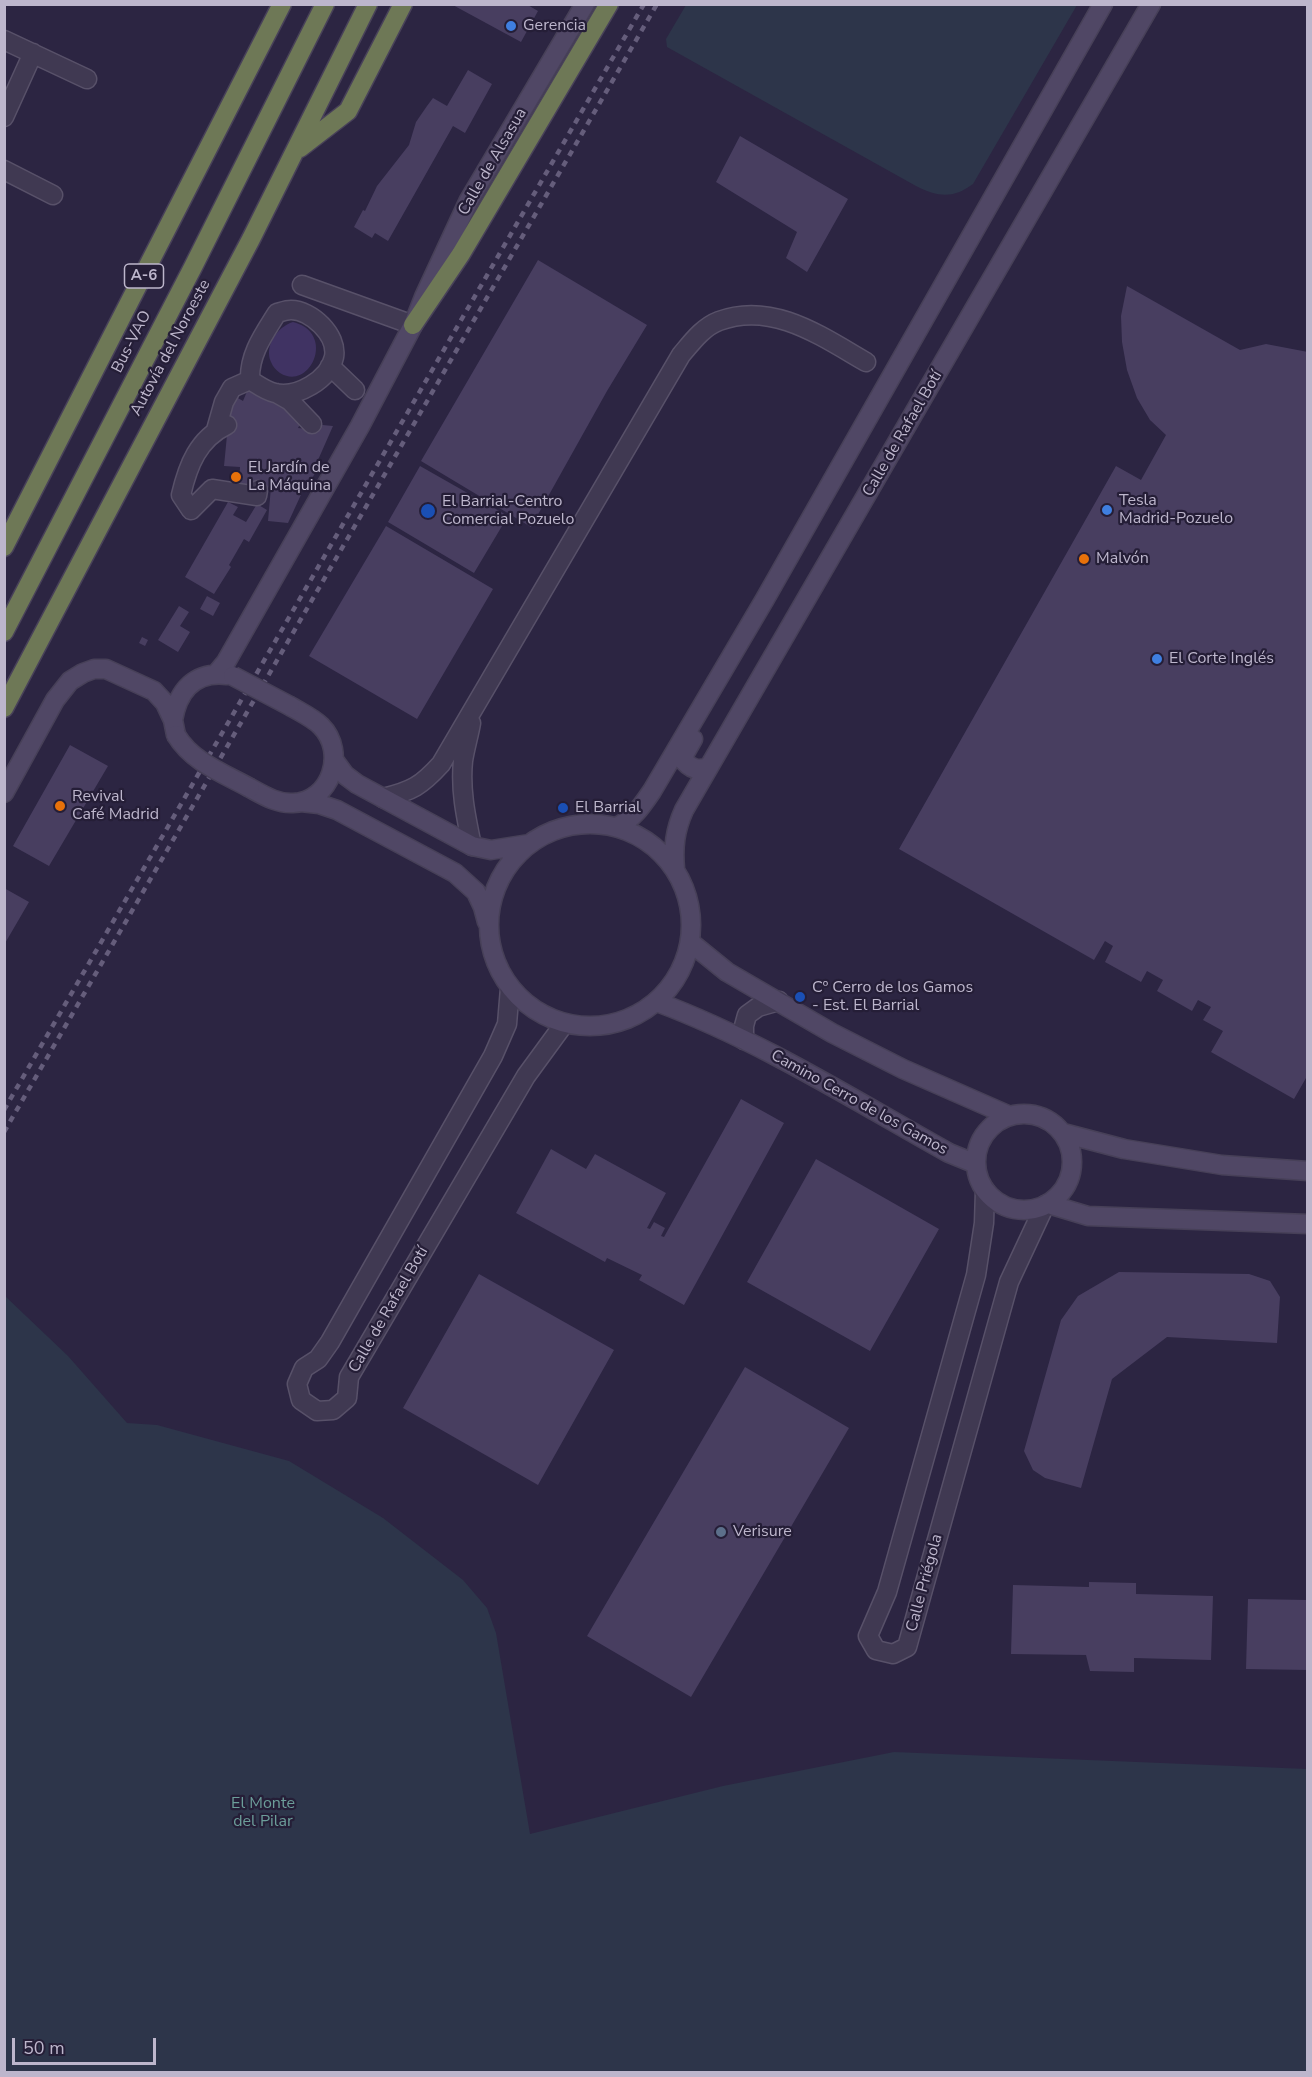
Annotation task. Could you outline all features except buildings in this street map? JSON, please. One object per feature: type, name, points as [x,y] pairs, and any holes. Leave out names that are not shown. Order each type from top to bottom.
[{"type":"highway","name":"A-6","points":[[4,547],[282,4]]},
{"type":"highway","name":"Bus-VAO","points":[[4,632],[193,267],[325,4]]},
{"type":"highway","name":"Autovía del Noroeste","points":[[4,708],[296,151],[368,4]]},
{"type":"highway","points":[[296,151],[348,111],[403,4]]},
{"type":"highway","points":[[413,325],[461,254],[609,4]]},
{"type":"street","name":"Calle de Alsasua","points":[[225,675],[232,662],[240,636],[360,426],[413,325],[469,200],[585,4]]},
{"type":"street","points":[[617,827],[630,820],[638,812],[652,791],[754,618],[1103,4]]},
{"type":"street","name":"Calle de Rafael Botí","points":[[675,869],[674,843],[677,826],[684,810],[1151,4]]},
{"type":"street","points":[[4,40],[87,79]]},
{"type":"street","points":[[4,117],[33,53]]},
{"type":"street","points":[[4,170],[53,195]]},
{"type":"street","points":[[302,285],[413,325]]},
{"type":"street","points":[[250,380],[250,366],[260,339],[277,313],[292,310],[312,316],[324,328],[331,341],[334,356],[330,366],[318,383],[287,393],[276,393]]},
{"type":"street","points":[[383,798],[407,792],[425,781],[441,764],[681,355],[697,336],[718,322],[760,314],[809,329],[866,362]]},
{"type":"street","points":[[330,366],[355,390]]},
{"type":"street","points":[[250,380],[290,401],[312,424]]},
{"type":"street","points":[[250,380],[232,388],[224,402],[222,427],[201,446],[187,469],[182,495],[191,510],[212,489],[257,496],[258,490]]},
{"type":"street","points":[[708,767],[698,770],[690,767],[684,761],[685,753],[750,639],[754,618]]},
{"type":"street","points":[[4,793],[55,700],[70,681],[94,669],[106,669],[154,691],[165,703],[184,748],[193,756],[280,803],[319,804],[337,810],[455,873],[476,892],[483,907],[495,961],[510,988],[534,1010],[564,1024],[597,1027],[629,1019],[657,1002],[679,975],[690,942],[691,916],[686,892],[675,869],[659,850],[640,836],[617,827],[583,824],[562,828],[543,836],[519,853],[502,875],[492,902],[489,930]]},
{"type":"street","points":[[154,691],[171,690],[209,675],[225,675],[290,706],[321,726],[329,737],[334,751],[329,780],[321,791],[309,800],[301,802]]},
{"type":"street","points":[[175,727],[176,704],[190,684]]},
{"type":"street","points":[[472,846],[464,806],[463,760],[474,708]]},
{"type":"street","points":[[334,760],[345,775],[357,784],[472,846],[491,850],[529,844]]},
{"type":"street","points":[[690,942],[727,972],[832,1033],[893,1064],[1010,1116]]},
{"type":"street","name":"Calle de Rafael Botí","points":[[510,988],[507,1024],[493,1056],[330,1342],[318,1359],[304,1368],[297,1384],[301,1400],[317,1411],[333,1410],[347,1398],[349,1377],[526,1076],[564,1024]]},
{"type":"street","points":[[744,1040],[747,1015],[758,1007],[779,1001]]},
{"type":"street","name":"Camino Cerro de los Gamos","points":[[657,1002],[701,1018],[949,1153],[976,1164]]},
{"type":"street","points":[[1024,1113],[1037,1115],[1050,1121],[1063,1133],[1070,1148],[1071,1172],[1060,1194],[1046,1205],[1031,1210],[1018,1210],[1006,1207],[994,1200],[985,1190],[978,1178],[976,1164],[978,1148],[985,1134],[996,1123],[1010,1116],[1024,1113]]},
{"type":"street","points":[[1063,1133],[1124,1149],[1222,1165],[1308,1171]]},
{"type":"street","name":"Calle Priégola","points":[[985,1190],[984,1223],[976,1275],[887,1592],[868,1636],[876,1650],[892,1654],[907,1647],[1009,1282],[1046,1205]]},
{"type":"street","points":[[1046,1205],[1088,1216],[1308,1224]]},
{"type":"green space","points":[[686,5],[1077,5],[973,184],[959,192],[945,195],[916,186],[667,47],[666,39]]},
{"type":"green space","name":"El Monte del Pilar","points":[[5,1296],[68,1356],[127,1423],[157,1425],[289,1461],[383,1518],[463,1580],[487,1608],[496,1633],[530,1834],[723,1786],[894,1752],[1307,1769],[1307,2072],[5,2072]]},
{"type":"shaded area","points":[[293,322],[306,328],[314,337],[316,348],[309,368],[301,375],[291,377],[280,373],[275,368],[269,356],[269,350],[277,333]]},
{"type":"railway","points":[[4,1110],[644,4]]},
{"type":"railway","points":[[4,1132],[657,4]]},
{"type":"place","name":"Gerencia","points":[[511,26]]},
{"type":"place","name":"El Jardín de La Máquina","points":[[236,477]]},
{"type":"place","name":"Tesla Madrid-Pozuelo","points":[[1107,510]]},
{"type":"place","name":"El Barrial-Centro Comercial Pozuelo","points":[[428,511]]},
{"type":"place","name":"Malvón","points":[[1084,559]]},
{"type":"place","name":"El Corte Inglés","points":[[1157,659]]},
{"type":"place","name":"Revival Café Madrid","points":[[60,806]]},
{"type":"place","name":"El Barrial","points":[[563,808]]},
{"type":"place","name":"Cº Cerro de los Gamos - Est. El Barrial","points":[[800,997]]},
{"type":"place","name":"Verisure","points":[[721,1532]]}]
